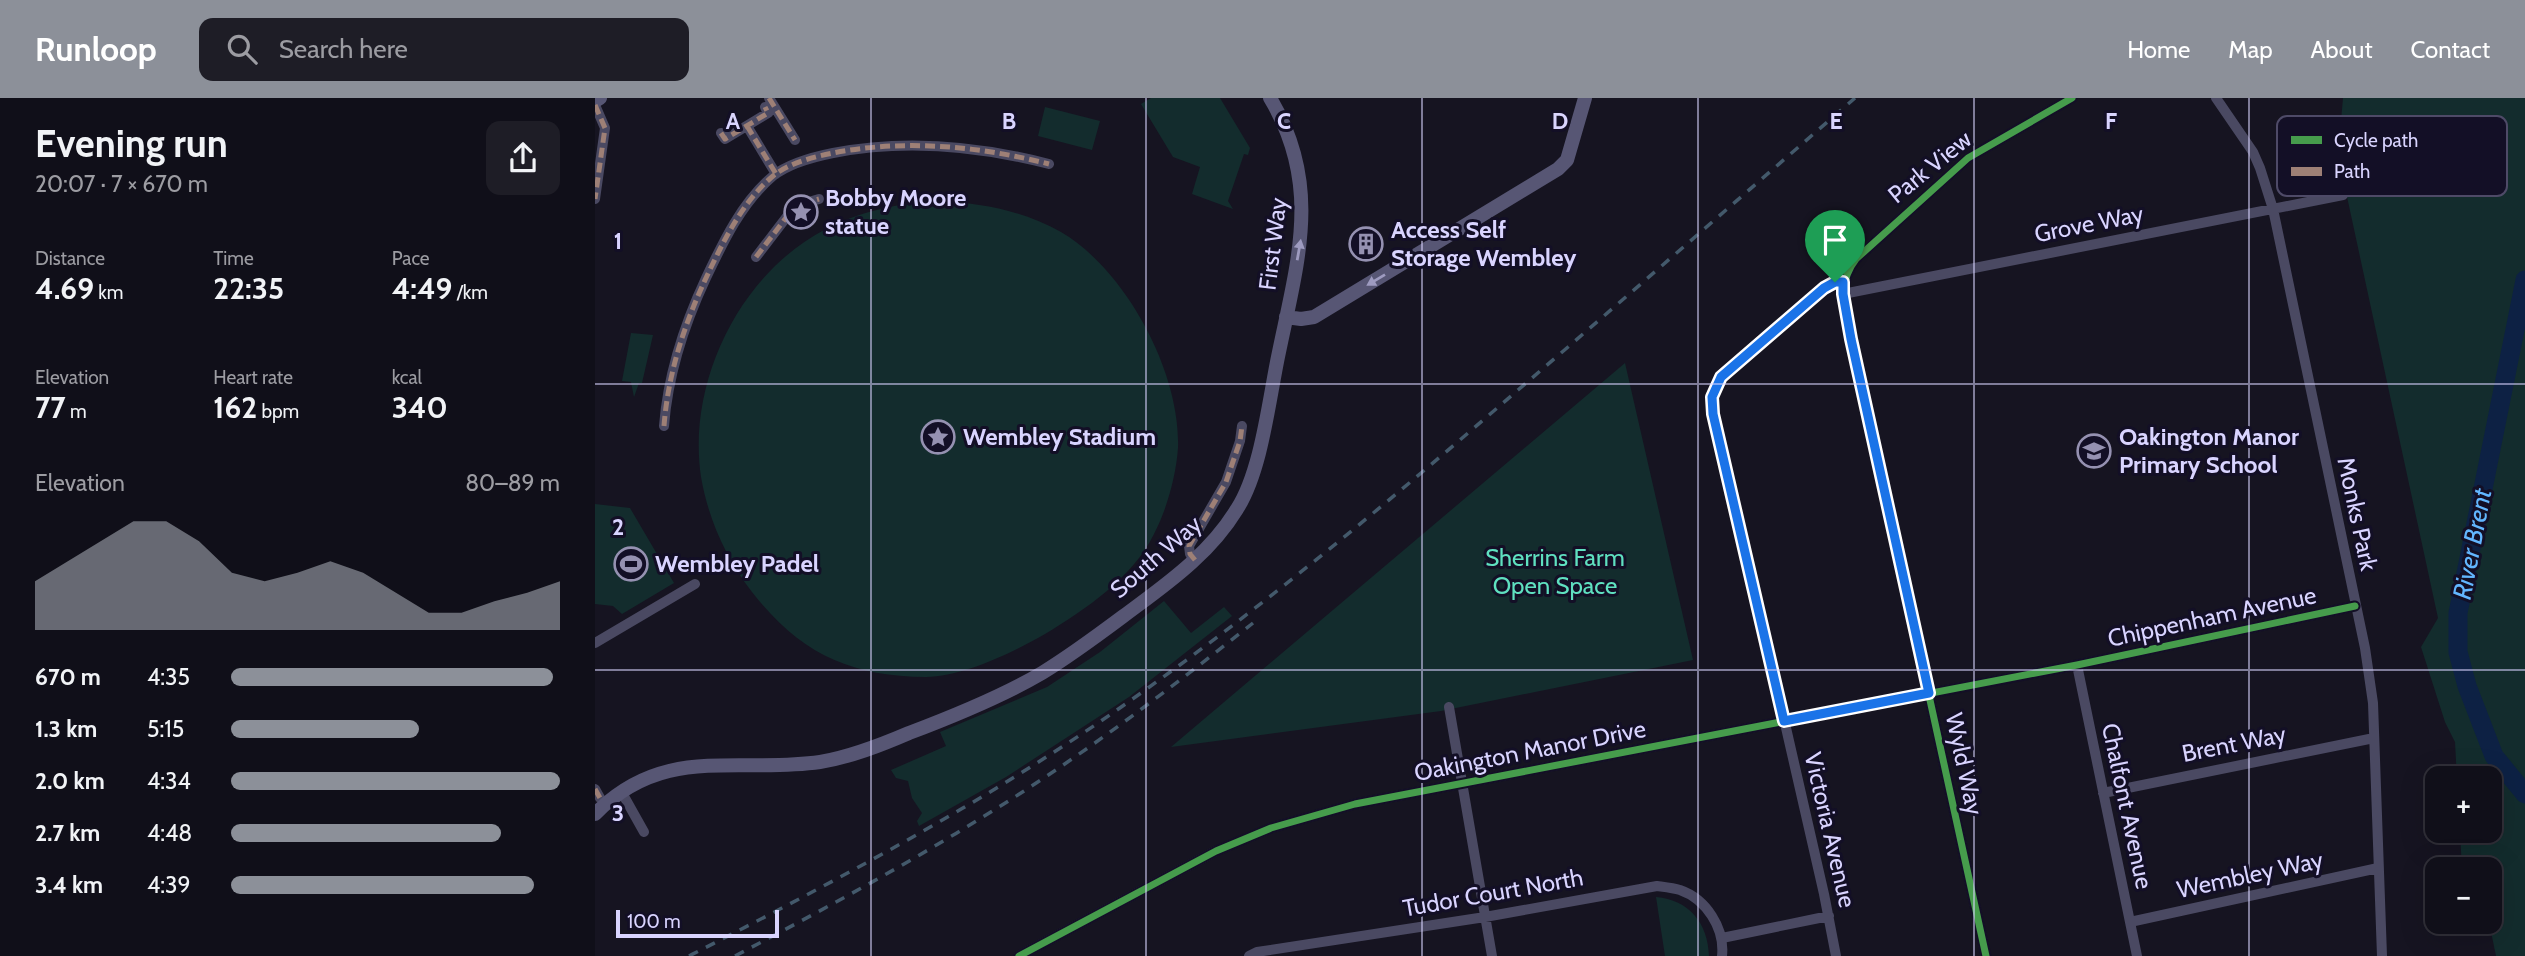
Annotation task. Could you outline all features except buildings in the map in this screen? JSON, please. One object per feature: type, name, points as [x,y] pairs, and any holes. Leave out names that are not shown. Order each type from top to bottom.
[{"type":"main road","points":[[595,103],[600,98]]},
{"type":"main road","name":"First Way","points":[[1270,98],[1291,140],[1302,190],[1302,229],[1286,317]]},
{"type":"main road","points":[[1286,317],[1314,317],[1558,169],[1567,160],[1585,98]]},
{"type":"main road","name":"South Way","points":[[595,814],[621,791],[651,775],[691,766],[776,766],[833,760],[925,727],[1041,674],[1095,637],[1195,560],[1225,527],[1247,490],[1257,456],[1286,317]]},
{"type":"street","name":"Park View","points":[[1843,288],[1851,265],[1862,253],[1962,163],[2072,98]]},
{"type":"street","name":"Monks Park","points":[[2216,98],[2253,152],[2273,209],[2369,674],[2382,956]]},
{"type":"street","points":[[595,103],[605,128],[595,199]]},
{"type":"street","points":[[746,121],[795,140]]},
{"type":"street","points":[[746,121],[776,174]]},
{"type":"street","points":[[664,426],[666,400],[675,362],[699,292],[734,226],[754,196],[776,174],[821,156],[857,148],[885,146],[920,145],[975,149],[1049,164]]},
{"type":"street","name":"Grove Way","points":[[1843,288],[2338,196]]},
{"type":"street","points":[[778,226],[795,206],[819,199]]},
{"type":"street","points":[[756,257],[795,206]]},
{"type":"street","name":"Victoria Avenue","points":[[1836,956],[1713,414],[1712,397],[1721,377],[1824,288],[1832,282],[1843,288]]},
{"type":"street","name":"Wyld Way","points":[[1843,288],[1986,956]]},
{"type":"street","points":[[1195,560],[1190,554],[1189,546],[1226,482],[1240,441],[1242,426]]},
{"type":"street","points":[[595,643],[695,584]]},
{"type":"street","name":"Chippenham Avenue","points":[[2077,665],[2355,606]]},
{"type":"street","name":"Oakington Manor Drive","points":[[1019,956],[1216,851],[1271,828],[1355,804],[2077,665]]},
{"type":"street","name":"Chalfont Avenue","points":[[2077,665],[2137,956]]},
{"type":"street","points":[[1449,707],[1492,956]]},
{"type":"street","name":"Brent Way","points":[[2103,793],[2374,737]]},
{"type":"street","points":[[621,791],[644,832]]},
{"type":"street","name":"Wembley Way","points":[[2130,922],[2378,869]]},
{"type":"street","name":"Tudor Court North","points":[[1248,956],[1257,952],[1485,917],[1657,886],[1679,890],[1703,903],[1722,938]]},
{"type":"street","points":[[1722,956],[1722,938],[1829,916]]},
{"type":"green space","points":[[1151,98],[1220,98],[1250,148],[1248,155],[1244,154],[1228,201],[1233,209],[1192,194],[1200,167],[1173,157],[1141,104]]},
{"type":"green space","points":[[2343,98],[2525,98],[2525,956],[2496,956],[2491,934],[2502,934],[2502,857],[2461,857],[2461,843],[2502,843],[2502,766],[2456,766],[2455,742],[2445,722],[2421,647],[2438,618],[2347,196],[2507,196],[2507,116],[2341,116]]},
{"type":"green space","points":[[1045,107],[1100,121],[1092,150],[1038,136]]},
{"type":"green space","name":"Wembley Stadium","points":[[939,201],[987,206],[1017,213],[1047,225],[1085,249],[1107,271],[1145,326],[1159,357],[1177,419],[1178,448],[1170,492],[1154,534],[1134,564],[1107,591],[1045,634],[987,662],[940,676],[898,676],[850,666],[828,657],[789,631],[752,592],[726,552],[713,523],[704,492],[699,441],[702,405],[711,369],[725,335],[744,303],[767,274],[794,250],[824,230],[852,218],[880,209]]},
{"type":"green space","points":[[631,333],[653,335],[642,383],[639,383],[634,397],[631,382],[622,381]]},
{"type":"green space","name":"Sherrins Farm Open Space","points":[[1625,363],[1693,660],[1441,711],[1171,747]]},
{"type":"green space","name":"Wembley Padel","points":[[595,504],[630,508],[674,583],[622,614],[613,606],[595,604]]},
{"type":"green space","points":[[1164,601],[1191,633],[1224,607],[1232,616],[1129,697],[1006,777],[919,826],[917,821],[922,813],[912,798],[908,781],[896,778],[891,770],[946,746],[940,732],[1047,687],[1100,652]]},
{"type":"green space","points":[[1656,897],[1678,903],[1695,915],[1705,933],[1709,956],[1665,956]]},
{"type":"waterway","name":"River Brent","points":[[2525,280],[2458,613],[2458,652],[2467,686],[2494,756],[2525,794]]},
{"type":"railway","points":[[689,956],[950,815],[1051,754],[1156,683],[1314,561],[1417,476],[1855,98]]},
{"type":"railway","points":[[735,956],[872,882],[1006,803],[1113,730],[1253,623]]},
{"type":"marked path","points":[[769,98],[795,140]]},
{"type":"marked path","points":[[595,105],[605,128],[595,199]]},
{"type":"marked path","points":[[721,133],[725,139],[768,113],[765,107]]},
{"type":"marked path","points":[[747,126],[776,174]]},
{"type":"marked path","points":[[664,426],[678,350],[706,278],[743,210],[762,186],[779,171],[801,161],[825,155],[887,146],[969,149],[1049,164]]},
{"type":"marked path","points":[[790,211],[795,206],[819,199]]},
{"type":"marked path","points":[[756,257],[795,206]]},
{"type":"marked path","points":[[1195,560],[1190,554],[1189,546],[1226,482],[1240,441],[1242,426]]},
{"type":"marked path","points":[[595,789],[600,798]]},
{"type":"cycle path","points":[[1986,956],[1846,318],[1844,288],[1850,268],[1856,259],[1968,158],[2072,98]]},
{"type":"cycle path","points":[[1019,956],[1216,851],[1271,828],[1355,804],[2077,665],[2355,606]]},
{"type":"place","name":"Bobby Moore statue","points":[[801,212]]},
{"type":"place","name":"Access Self Storage Wembley","points":[[1366,244]]},
{"type":"place","name":"Wembley Stadium","points":[[938,437]]},
{"type":"place","name":"Oakington Manor Primary School","points":[[2094,451]]},
{"type":"place","name":"Wembley Padel","points":[[631,564]]},
{"type":"route","points":[[1835,282],[1843,282],[1851,339],[1929,693],[1784,721],[1713,414],[1712,397],[1721,377],[1830,283],[1835,282]]}]
